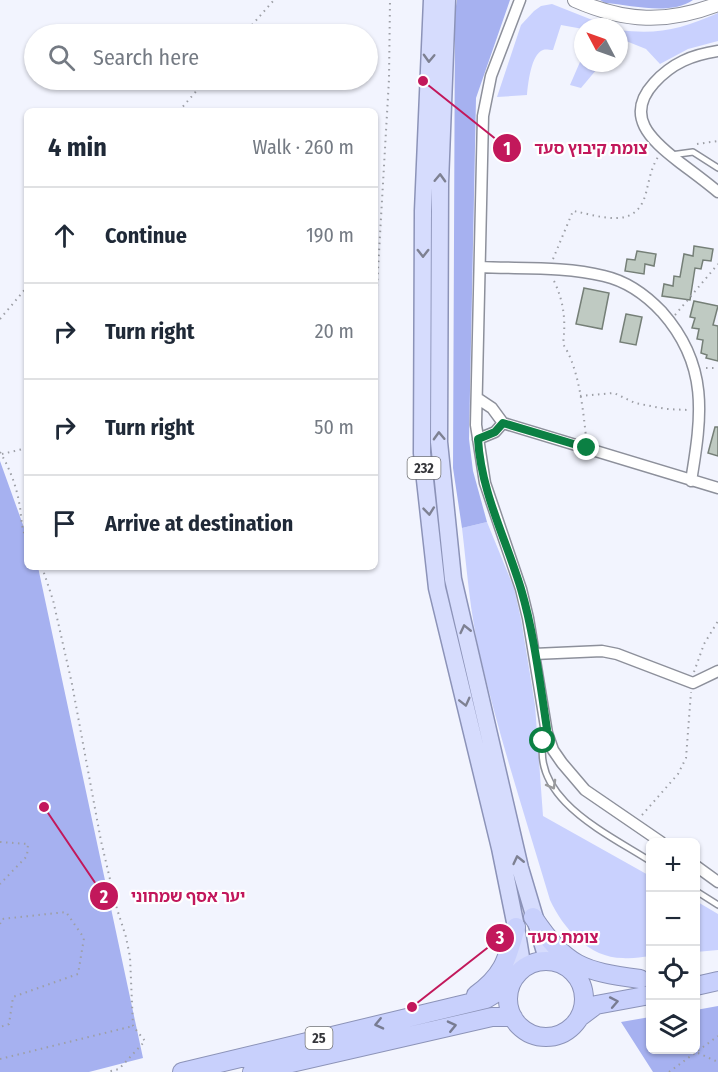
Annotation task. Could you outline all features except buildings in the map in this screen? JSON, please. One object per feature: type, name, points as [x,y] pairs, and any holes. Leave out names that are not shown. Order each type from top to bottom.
[{"type":"highway","points":[[533,917],[554,945],[575,963],[606,975],[645,979]]},
{"type":"highway","points":[[456,1006],[492,983],[502,972],[508,959],[516,927]]},
{"type":"highway","points":[[554,962],[572,971],[578,979],[584,998],[580,1017]]},
{"type":"highway","name":"25","points":[[182,1072],[486,999],[514,980],[524,968],[533,963],[554,962]]},
{"type":"highway","points":[[700,977],[718,979]]},
{"type":"highway","points":[[578,979],[603,982],[645,979]]},
{"type":"highway","points":[[700,985],[718,979]]},
{"type":"highway","points":[[514,980],[508,995],[513,1017],[529,1033],[540,1037],[563,1033],[596,1005],[646,996]]},
{"type":"highway","name":"25","points":[[252,1072],[492,1017],[513,1017]]},
{"type":"main road","name":"232","points":[[432,0],[423,212],[423,453],[437,588],[500,848],[516,927],[521,957],[514,980]]},
{"type":"main road","name":"232","points":[[447,0],[440,183],[439,442],[453,579],[519,868],[545,952],[554,962]]},
{"type":"street","points":[[520,0],[491,76],[484,102],[477,398],[478,439],[485,483],[521,589],[553,750],[574,779],[654,838]]},
{"type":"street","points":[[575,0],[609,12],[644,19],[675,17],[718,4]]},
{"type":"street","points":[[718,51],[693,56],[673,65],[656,81],[643,99],[641,107],[641,118],[645,129],[653,139],[718,192]]},
{"type":"street","points":[[480,267],[554,270],[605,276],[642,293],[670,321],[687,346],[694,368],[700,411],[691,481]]},
{"type":"street","points":[[477,398],[492,408],[503,423],[718,488]]},
{"type":"street","points":[[478,439],[495,432],[503,423]]},
{"type":"street","points":[[534,654],[602,651],[693,682],[718,671]]},
{"type":"street","points":[[700,869],[718,882]]},
{"type":"lane","points":[[671,155],[693,152],[703,156],[718,168]]},
{"type":"lane","points":[[547,729],[542,751],[544,768],[556,793],[583,818],[646,858]]},
{"type":"lane","points":[[698,892],[718,905]]},
{"type":"path","points":[[253,24],[274,0]]},
{"type":"path","points":[[378,270],[389,79],[390,0]]},
{"type":"path","points":[[182,108],[197,90]]},
{"type":"path","points":[[670,321],[718,264]]},
{"type":"path","points":[[0,319],[24,291]]},
{"type":"path","points":[[694,368],[718,368]]},
{"type":"path","points":[[579,396],[614,393],[635,403],[666,409],[700,411]]},
{"type":"path","points":[[24,449],[1,453],[15,484],[24,534]]},
{"type":"path","points":[[43,570],[53,600],[72,684],[101,840],[130,957],[133,1026],[145,1041],[119,1069],[106,1072]]},
{"type":"path","points":[[633,824],[678,774],[686,758],[694,670],[704,644],[718,621]]},
{"type":"path","points":[[0,842],[28,844],[27,856],[0,884]]},
{"type":"path","points":[[0,924],[2,918],[66,912],[84,938],[78,974],[13,998],[9,1024],[0,1027]]},
{"type":"path","points":[[0,1059],[133,1026]]},
{"type":"path","points":[[700,1051],[718,1036]]},
{"type":"path","points":[[669,1072],[696,1054]]},
{"type":"path","points":[[700,1054],[718,1062]]},
{"type":"shaded area","points":[[457,0],[510,0],[476,98],[469,439],[473,471],[487,522],[462,528],[453,468],[455,12]]},
{"type":"shaded area","points":[[600,0],[693,0],[684,5],[662,9],[605,3]]},
{"type":"shaded area","points":[[552,4],[587,18],[574,18],[574,27],[561,25],[553,50],[543,50],[539,53],[531,70],[527,95],[497,97],[521,25],[541,6]]},
{"type":"shaded area","points":[[718,13],[718,41],[688,49],[660,64],[646,49],[628,42],[628,31],[658,31],[693,23]]},
{"type":"shaded area","points":[[576,72],[594,72],[581,88],[570,85]]},
{"type":"shaded area","points":[[0,461],[24,528],[24,570],[39,570],[143,1058],[89,1072],[0,1072]]},
{"type":"shaded area","points":[[487,522],[514,588],[535,705],[543,816],[646,874],[646,956],[611,957],[588,947],[570,931],[550,900],[513,778],[480,655],[469,592],[462,528]]},
{"type":"shaded area","points":[[700,903],[718,914],[718,950],[700,952]]},
{"type":"shaded area","points":[[718,1006],[718,1072],[653,1072],[621,1022],[646,1018],[646,1054],[700,1054],[700,1009]]},
{"type":"place","name":"צומת קיבוץ סעד","points":[[423,81]]},
{"type":"place","name":"יער אסף שמחוני","points":[[44,807]]},
{"type":"place","name":"צומת סעד","points":[[412,1007]]},
{"type":"route","points":[[543,741],[547,729],[528,618],[521,589],[485,483],[478,439],[495,432],[503,423],[587,448]]}]
